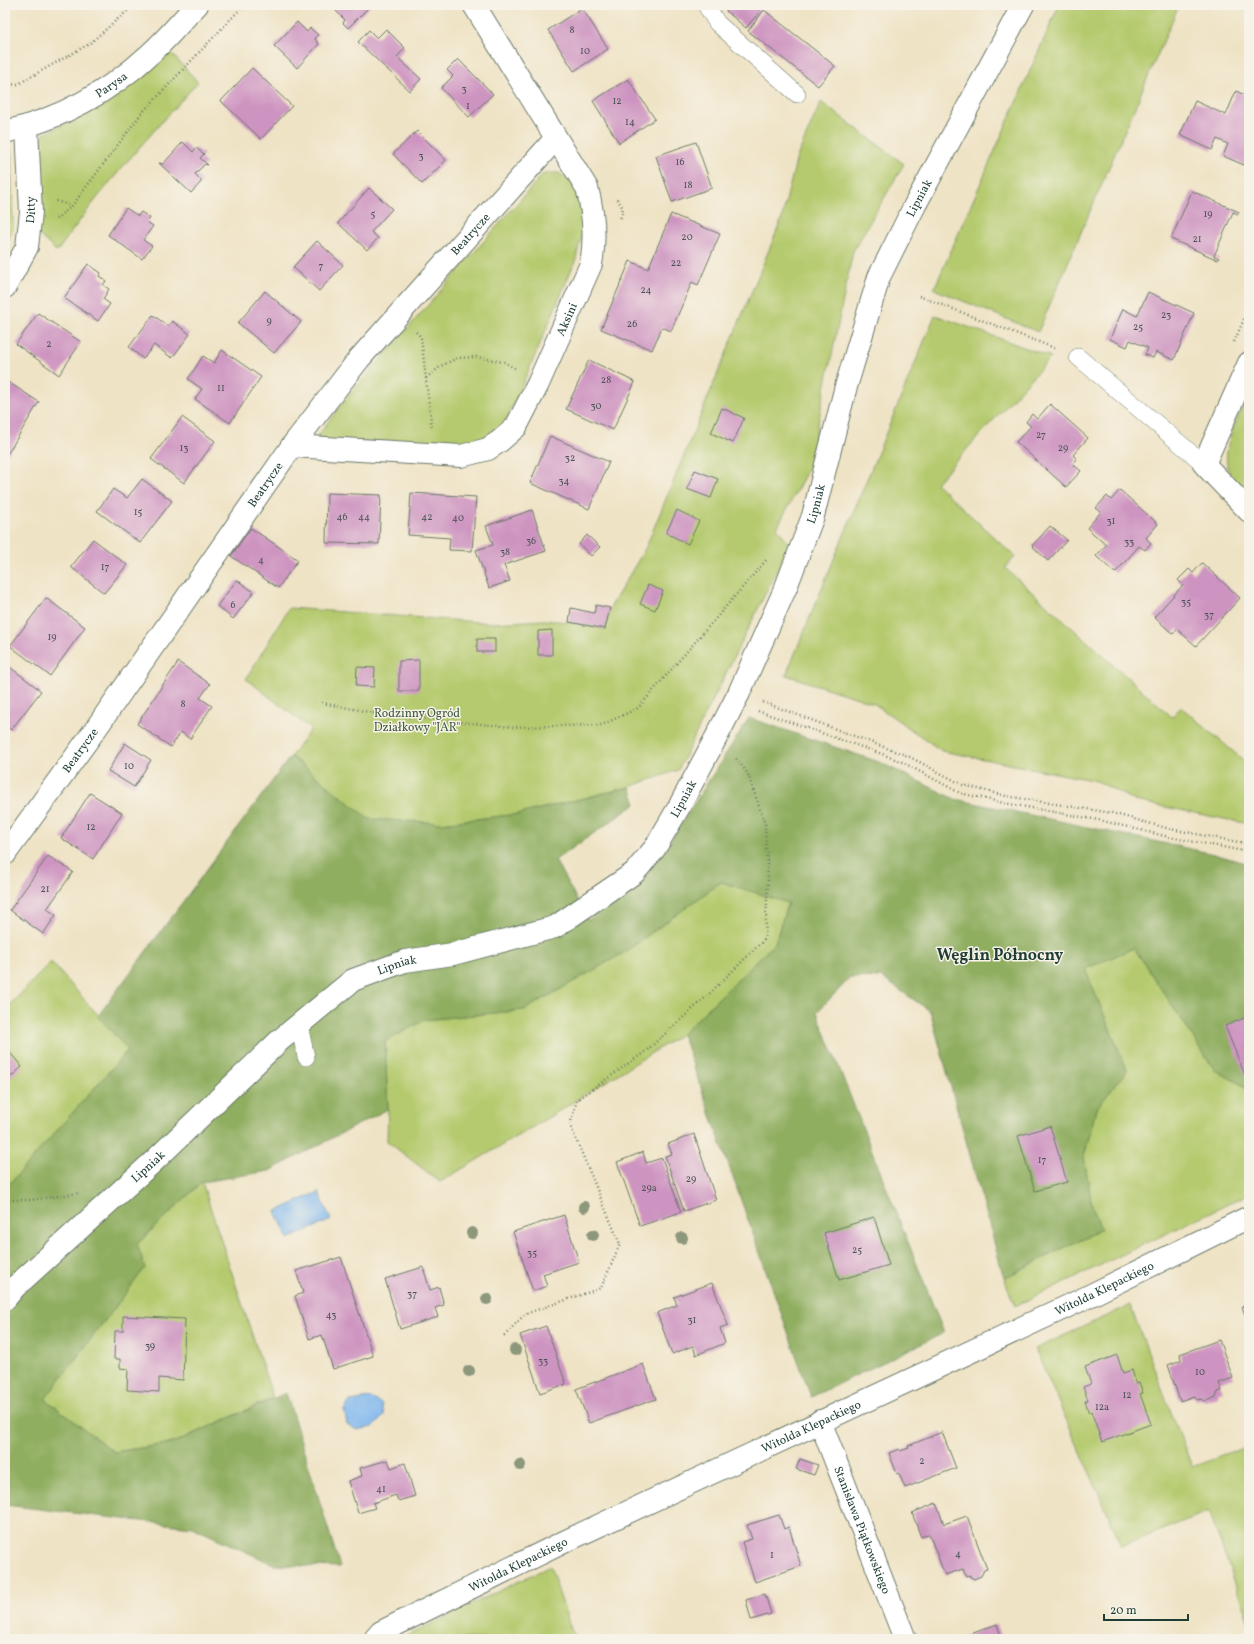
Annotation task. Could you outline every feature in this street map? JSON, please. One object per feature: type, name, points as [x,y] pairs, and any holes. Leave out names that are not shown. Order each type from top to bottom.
[{"type":"street","name":"Parysa","points":[[5,132],[28,127],[56,117],[82,103],[116,81],[151,54],[197,5]]},
{"type":"street","name":"Aksini","points":[[292,446],[461,456],[488,449],[516,427],[538,384],[591,264],[595,226],[587,188],[474,5]]},
{"type":"street","name":"Lipniak","points":[[5,1299],[15,1287],[154,1161],[279,1041],[353,980],[405,961],[453,954],[555,927],[634,873],[654,848],[679,807],[718,734],[736,698],[786,587],[813,516],[845,390],[879,277],[918,198],[1023,5]]},
{"type":"street","name":"Ditty","points":[[5,287],[27,247],[31,212],[28,127]]},
{"type":"street","name":"Beatrycze","points":[[5,854],[97,727],[292,446],[359,359],[556,138]]},
{"type":"street","points":[[1249,362],[1204,464],[1249,511]]},
{"type":"street","name":"Witolda Klepackiego","points":[[375,1639],[381,1632],[566,1541],[1081,1300],[1249,1217]]},
{"type":"street","name":"Stanisława Piątkowskiego","points":[[820,1421],[905,1639]]},
{"type":"lane","points":[[706,5],[717,23],[796,94]]},
{"type":"lane","points":[[1078,357],[1204,464]]},
{"type":"lane","points":[[299,1024],[306,1057]]},
{"type":"path","points":[[5,85],[18,84],[89,44],[134,5]]},
{"type":"path","points":[[54,220],[72,206],[141,114],[244,5]]},
{"type":"path","points":[[615,195],[623,208],[620,222]]},
{"type":"path","points":[[919,296],[1078,357]]},
{"type":"path","points":[[398,314],[421,337],[433,437],[432,455]]},
{"type":"path","points":[[426,378],[441,366],[457,358],[476,357],[504,362],[538,384]]},
{"type":"path","points":[[322,703],[384,715],[505,726],[602,725],[638,708],[770,556]]},
{"type":"path","points":[[736,698],[890,748],[963,785],[1006,796],[1112,813],[1170,829],[1249,844]]},
{"type":"path","points":[[736,698],[902,762],[960,793],[1004,803],[1099,820],[1168,837],[1249,852]]},
{"type":"path","points":[[504,1336],[524,1314],[601,1288],[620,1244],[570,1124],[577,1100],[646,1051],[707,996],[765,939],[768,880],[765,824],[748,774],[718,734]]},
{"type":"path","points":[[5,1200],[31,1200],[86,1192]]},
{"type":"green space","points":[[1059,5],[1179,5],[1038,332],[934,289]]},
{"type":"green space","points":[[170,52],[198,82],[107,186],[57,252],[38,234],[42,196],[41,136],[110,99]]},
{"type":"green space","name":"Rodzinny Ogród Działkowy \"JAR\"","points":[[821,102],[904,164],[853,251],[809,467],[777,528],[790,544],[678,770],[629,787],[519,814],[441,823],[368,819],[291,756],[311,729],[246,679],[289,608],[492,623],[544,620],[569,622],[605,629],[610,608],[646,547],[781,221],[797,157]]},
{"type":"green space","points":[[5,150],[11,151],[13,227],[7,243],[5,242]]},
{"type":"green space","points":[[548,173],[559,173],[572,182],[578,192],[584,226],[576,259],[522,386],[506,420],[497,432],[473,447],[315,439],[344,401],[542,175]]},
{"type":"green space","points":[[935,315],[1051,357],[936,483],[1015,557],[1005,568],[1172,717],[1181,707],[1249,765],[1249,824],[1135,801],[1097,781],[942,751],[873,703],[786,675]]},
{"type":"green space","points":[[1249,393],[1249,494],[1231,477],[1227,467],[1226,457],[1231,434]]},
{"type":"green space","points":[[749,718],[879,762],[955,799],[1214,854],[1249,864],[1249,1089],[1214,1069],[1134,948],[1085,969],[1127,1070],[1096,1109],[1084,1157],[1092,1206],[1101,1229],[1004,1278],[930,1011],[881,977],[850,978],[817,1012],[944,1333],[811,1397],[682,1034],[775,943],[788,903],[721,882],[625,952],[524,1010],[424,1020],[385,1042],[388,1109],[269,1171],[202,1182],[137,1244],[145,1268],[45,1399],[114,1452],[173,1443],[286,1393],[340,1567],[275,1565],[192,1527],[5,1505],[5,1189],[128,1050],[98,1016],[291,756],[369,819],[441,823],[519,814],[630,787],[636,804],[555,860],[588,920],[641,883],[662,854]]},
{"type":"green space","points":[[721,882],[788,902],[775,943],[682,1034],[546,1119],[440,1182],[387,1141],[388,1109],[385,1042],[424,1020],[524,1010],[625,952]]},
{"type":"green space","points":[[1134,947],[1214,1069],[1249,1089],[1249,1194],[1015,1306],[1004,1278],[1101,1229],[1092,1206],[1084,1157],[1096,1109],[1127,1070],[1084,969]]},
{"type":"green space","points":[[51,962],[129,1050],[5,1189],[5,1010]]},
{"type":"green space","points":[[202,1182],[273,1398],[173,1443],[114,1452],[45,1399],[145,1268],[137,1244]]},
{"type":"green space","points":[[1130,1305],[1192,1467],[1249,1446],[1249,1623],[1209,1511],[1122,1546],[1035,1349]]},
{"type":"green space","points":[[550,1566],[571,1629],[577,1639],[401,1639]]},
{"type":"water","points":[[319,1192],[331,1220],[288,1239],[276,1211]]},
{"type":"water","points":[[371,1398],[382,1404],[384,1416],[373,1427],[357,1430],[347,1424],[344,1410],[350,1401]]},
{"type":"building","points":[[330,5],[371,5],[348,28],[343,23],[345,20]]},
{"type":"building","points":[[730,5],[753,5],[760,11],[746,28],[726,11]]},
{"type":"building","points":[[582,8],[608,49],[574,71],[548,30]]},
{"type":"building","points":[[764,10],[835,66],[818,86],[748,31]]},
{"type":"building","points":[[297,22],[307,32],[310,28],[318,35],[315,39],[319,44],[297,68],[274,46]]},
{"type":"building","points":[[386,29],[405,48],[397,57],[421,79],[410,91],[358,42],[369,30],[377,38]]},
{"type":"building","points":[[458,59],[493,94],[469,117],[441,88],[453,76],[447,70]]},
{"type":"building","points":[[252,68],[292,106],[261,139],[221,101]]},
{"type":"building","points":[[628,79],[655,119],[619,143],[593,101]]},
{"type":"building","points":[[1236,91],[1249,97],[1249,154],[1244,165],[1223,156],[1228,144],[1217,139],[1212,150],[1180,135],[1195,101],[1226,115]]},
{"type":"building","points":[[417,131],[446,160],[422,184],[393,154]]},
{"type":"building","points":[[183,142],[193,152],[196,148],[204,154],[200,158],[208,165],[205,164],[195,174],[202,181],[191,193],[159,163],[163,164]]},
{"type":"building","points":[[696,142],[712,188],[672,202],[656,156]]},
{"type":"building","points":[[369,188],[392,209],[371,232],[378,238],[367,250],[338,223]]},
{"type":"building","points":[[1192,191],[1239,212],[1238,214],[1233,212],[1214,256],[1219,258],[1218,260],[1171,239]]},
{"type":"building","points":[[126,208],[138,216],[141,212],[150,218],[147,222],[153,226],[143,240],[152,246],[142,259],[108,235]]},
{"type":"building","points":[[671,214],[720,234],[698,285],[692,282],[671,331],[662,327],[652,350],[601,329],[630,261],[648,269]]},
{"type":"building","points":[[317,241],[343,265],[319,291],[293,267]]},
{"type":"building","points":[[88,264],[101,273],[99,276],[106,281],[103,285],[109,289],[103,299],[110,304],[98,321],[64,298]]},
{"type":"building","points":[[265,291],[301,322],[274,353],[238,323]]},
{"type":"building","points":[[1148,292],[1194,313],[1174,360],[1156,352],[1153,358],[1145,355],[1148,348],[1130,340],[1127,347],[1110,339],[1123,309],[1137,316]]},
{"type":"building","points":[[38,313],[81,342],[59,375],[16,344]]},
{"type":"building","points":[[153,315],[168,326],[172,321],[190,334],[172,358],[154,345],[143,359],[129,347]]},
{"type":"building","points":[[222,350],[261,377],[230,423],[195,399],[202,389],[188,379],[203,356],[214,363]]},
{"type":"building","points":[[589,360],[635,382],[613,430],[566,409]]},
{"type":"building","points":[[5,380],[39,402],[5,458]]},
{"type":"building","points":[[1050,404],[1088,438],[1073,455],[1077,459],[1073,464],[1081,471],[1066,487],[1016,442],[1031,426],[1026,422],[1032,414],[1037,419]]},
{"type":"building","points":[[722,408],[744,418],[733,443],[711,433]]},
{"type":"building","points":[[182,417],[215,441],[184,483],[151,459]]},
{"type":"building","points":[[550,436],[609,462],[589,509],[530,483]]},
{"type":"building","points":[[695,470],[718,479],[711,498],[687,489]]},
{"type":"building","points":[[142,479],[172,501],[140,543],[97,511],[113,489],[127,498]]},
{"type":"building","points":[[1120,490],[1158,524],[1146,538],[1151,543],[1145,550],[1139,546],[1115,573],[1096,556],[1106,545],[1087,528],[1101,512],[1096,508],[1107,496],[1111,500]]},
{"type":"building","points":[[327,493],[381,495],[379,544],[326,543]]},
{"type":"building","points":[[411,493],[476,497],[472,551],[449,550],[450,538],[408,535]]},
{"type":"building","points":[[532,510],[546,551],[504,565],[510,581],[489,588],[476,550],[493,545],[486,526]]},
{"type":"building","points":[[677,510],[699,521],[688,544],[666,533]]},
{"type":"building","points":[[1050,526],[1067,540],[1048,561],[1032,546]]},
{"type":"building","points":[[251,528],[298,560],[278,588],[231,556]]},
{"type":"building","points":[[587,535],[600,547],[591,556],[579,544]]},
{"type":"building","points":[[93,539],[127,565],[104,593],[71,567]]},
{"type":"building","points":[[1202,563],[1240,598],[1196,646],[1177,629],[1173,634],[1154,617],[1183,585],[1178,580],[1189,569],[1193,573]]},
{"type":"building","points":[[237,580],[254,592],[233,619],[217,606]]},
{"type":"building","points":[[648,585],[663,591],[655,610],[640,604]]},
{"type":"building","points":[[46,598],[85,627],[50,676],[10,646]]},
{"type":"building","points":[[596,605],[610,608],[605,629],[569,622],[571,608],[594,613]]},
{"type":"building","points":[[552,630],[552,655],[538,655],[538,631]]},
{"type":"building","points":[[477,639],[495,639],[495,652],[477,652]]},
{"type":"building","points":[[419,660],[419,691],[399,691],[399,661]]},
{"type":"building","points":[[178,662],[210,684],[200,698],[212,706],[190,739],[181,732],[171,747],[137,724]]},
{"type":"building","points":[[10,667],[41,691],[11,730],[5,725],[5,674]]},
{"type":"building","points":[[357,667],[375,668],[374,687],[356,686]]},
{"type":"building","points":[[125,743],[151,760],[134,787],[108,771]]},
{"type":"building","points":[[90,793],[122,813],[93,859],[61,838]]},
{"type":"building","points":[[48,856],[73,872],[47,909],[56,915],[43,934],[10,910]]},
{"type":"building","points":[[1249,1016],[1249,1085],[1225,1026]]},
{"type":"building","points":[[7,1049],[22,1067],[5,1082],[5,1051]]},
{"type":"building","points":[[1050,1126],[1067,1182],[1035,1191],[1018,1136]]},
{"type":"building","points":[[694,1134],[716,1200],[684,1211],[665,1156],[672,1154],[668,1144]]},
{"type":"building","points":[[643,1152],[646,1163],[662,1158],[681,1212],[640,1226],[617,1162]]},
{"type":"building","points":[[564,1215],[579,1262],[543,1274],[547,1286],[533,1291],[513,1232]]},
{"type":"building","points":[[874,1217],[889,1265],[839,1280],[824,1233]]},
{"type":"building","points":[[341,1257],[373,1356],[333,1369],[322,1335],[309,1339],[295,1296],[303,1293],[296,1271]]},
{"type":"building","points":[[423,1267],[430,1290],[439,1287],[444,1305],[435,1308],[438,1317],[400,1329],[385,1279]]},
{"type":"building","points":[[712,1283],[728,1325],[720,1328],[725,1343],[696,1355],[693,1346],[672,1354],[657,1313],[677,1305],[674,1297]]},
{"type":"building","points":[[1249,1304],[1249,1325],[1242,1307]]},
{"type":"building","points":[[123,1316],[185,1319],[183,1380],[159,1378],[159,1392],[127,1390],[128,1369],[120,1368],[120,1359],[114,1359],[115,1331],[123,1331]]},
{"type":"building","points":[[546,1326],[566,1384],[540,1393],[520,1335]]},
{"type":"building","points":[[1219,1340],[1233,1378],[1219,1383],[1222,1391],[1218,1392],[1216,1397],[1206,1401],[1200,1399],[1196,1400],[1194,1396],[1180,1401],[1168,1365],[1181,1360],[1180,1354]]},
{"type":"building","points":[[1117,1355],[1123,1373],[1132,1370],[1136,1383],[1139,1382],[1143,1393],[1140,1394],[1151,1424],[1102,1442],[1091,1411],[1089,1413],[1085,1401],[1088,1400],[1083,1387],[1091,1384],[1085,1367]]},
{"type":"building","points":[[643,1364],[656,1399],[589,1423],[576,1389]]},
{"type":"building","points":[[942,1432],[956,1468],[905,1488],[899,1473],[897,1474],[889,1453],[899,1449],[900,1451],[909,1448],[908,1446]]},
{"type":"building","points":[[800,1459],[818,1465],[814,1475],[796,1469]]},
{"type":"building","points":[[388,1460],[391,1468],[405,1463],[415,1496],[398,1501],[396,1495],[373,1503],[375,1508],[358,1513],[348,1481],[362,1476],[360,1468]]},
{"type":"building","points":[[936,1503],[944,1524],[967,1516],[987,1569],[984,1570],[981,1576],[974,1579],[969,1576],[966,1577],[963,1569],[945,1575],[929,1534],[921,1537],[912,1513]]},
{"type":"building","points":[[779,1515],[784,1529],[789,1527],[801,1566],[755,1582],[742,1542],[752,1539],[747,1525]]},
{"type":"building","points":[[765,1594],[771,1614],[751,1620],[746,1600]]},
{"type":"building","points":[[997,1624],[1002,1639],[958,1639]]},
{"type":"district","name":"Węglin Północny","points":[[1000,954]]}]
